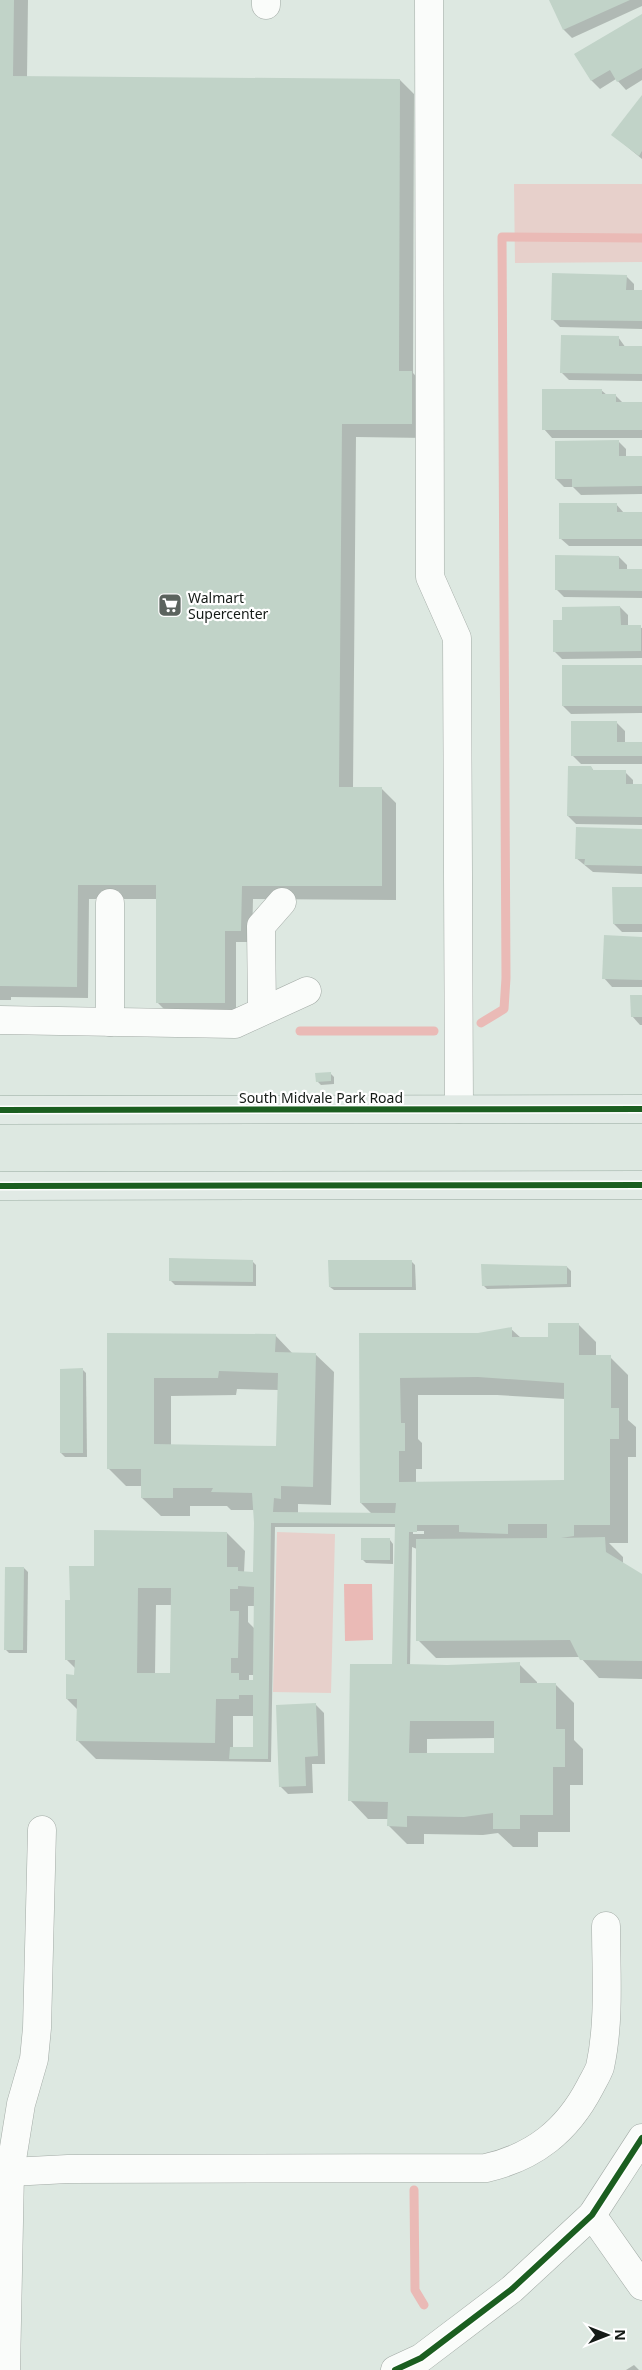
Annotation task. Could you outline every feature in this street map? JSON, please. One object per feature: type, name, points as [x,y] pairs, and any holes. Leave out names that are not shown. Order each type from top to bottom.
[{"type":"main road","name":"South Midvale Park Road","points":[[0,1110],[642,1109]]},
{"type":"main road","points":[[0,1186],[642,1185]]},
{"type":"street","points":[[429,0],[430,577],[457,638],[459,1109]]},
{"type":"street","points":[[262,1011],[261,926],[282,902]]},
{"type":"street","points":[[110,903],[110,1022]]},
{"type":"street","points":[[0,1020],[235,1024],[307,991]]},
{"type":"street","points":[[6,2370],[10,2172],[22,2104],[34,2059],[37,2028],[42,1830]]},
{"type":"street","points":[[10,2172],[78,2168],[486,2168],[511,2162],[545,2144],[578,2110],[600,2068],[606,2015],[606,1926]]},
{"type":"street","points":[[395,2370],[421,2358],[512,2289],[592,2215],[642,2138]]},
{"type":"street","points":[[592,2215],[642,2286]]},
{"type":"shaded area","points":[[514,184],[642,184],[642,262],[515,263]]},
{"type":"shaded area","points":[[277,1532],[335,1534],[331,1693],[273,1692]]},
{"type":"shaded area","points":[[344,1584],[372,1584],[373,1640],[345,1641]]},
{"type":"building","points":[[0,0],[14,0],[13,76],[400,79],[399,371],[412,371],[412,424],[342,424],[339,787],[382,787],[382,886],[242,886],[241,931],[225,931],[225,1003],[156,1003],[156,885],[78,885],[77,987],[0,986]]},
{"type":"building","points":[[549,0],[630,0],[563,30]]},
{"type":"building","points":[[642,14],[642,68],[617,82],[610,70],[591,81],[574,54]]},
{"type":"building","points":[[642,95],[642,151],[639,156],[611,135]]},
{"type":"building","points":[[552,273],[627,275],[626,290],[642,290],[642,321],[551,320]]},
{"type":"building","points":[[561,335],[619,336],[619,346],[642,346],[642,374],[560,373]]},
{"type":"building","points":[[542,389],[602,389],[602,394],[616,394],[616,402],[642,402],[642,430],[542,430]]},
{"type":"building","points":[[619,440],[619,456],[642,456],[642,486],[572,487],[572,479],[555,479],[555,441]]},
{"type":"building","points":[[559,503],[617,503],[617,512],[642,512],[642,539],[559,539]]},
{"type":"building","points":[[555,555],[619,556],[619,569],[642,569],[642,591],[555,590]]},
{"type":"building","points":[[620,606],[621,625],[641,625],[641,651],[553,652],[553,620],[562,620],[562,607]]},
{"type":"building","points":[[562,665],[642,665],[642,706],[562,706]]},
{"type":"building","points":[[571,721],[617,721],[617,742],[642,742],[642,756],[571,756]]},
{"type":"building","points":[[568,766],[591,766],[593,770],[626,770],[626,784],[642,784],[642,817],[567,816]]},
{"type":"building","points":[[576,827],[642,829],[642,866],[584,865],[585,859],[575,859]]},
{"type":"building","points":[[612,887],[642,887],[642,924],[613,924]]},
{"type":"building","points":[[604,935],[642,937],[642,980],[602,979]]},
{"type":"building","points":[[630,995],[642,995],[642,1017],[631,1017]]},
{"type":"building","points":[[331,1072],[331,1081],[316,1082],[315,1073]]},
{"type":"building","points":[[169,1258],[253,1260],[253,1282],[169,1281]]},
{"type":"building","points":[[328,1260],[412,1260],[412,1287],[329,1287]]},
{"type":"building","points":[[481,1264],[567,1266],[567,1284],[482,1286]]},
{"type":"building","points":[[548,1323],[579,1323],[579,1355],[611,1355],[611,1408],[619,1408],[619,1439],[610,1439],[610,1525],[574,1525],[574,1536],[561,1538],[605,1537],[606,1552],[642,1574],[642,1661],[580,1660],[570,1640],[416,1641],[416,1539],[547,1538],[547,1524],[508,1524],[508,1534],[459,1532],[459,1525],[417,1525],[417,1532],[409,1532],[407,1664],[447,1665],[520,1662],[520,1683],[556,1683],[556,1729],[565,1729],[565,1767],[553,1767],[553,1815],[520,1815],[520,1829],[493,1829],[493,1813],[464,1817],[407,1816],[407,1827],[387,1826],[388,1802],[348,1801],[350,1664],[392,1664],[395,1524],[271,1523],[268,1759],[229,1759],[230,1747],[253,1747],[253,1695],[239,1695],[239,1699],[216,1699],[215,1743],[76,1741],[77,1699],[66,1699],[66,1674],[74,1675],[75,1660],[65,1660],[65,1600],[70,1600],[69,1566],[94,1566],[94,1530],[227,1532],[227,1567],[238,1567],[238,1571],[253,1572],[254,1523],[252,1493],[211,1492],[213,1488],[173,1488],[173,1498],[141,1498],[141,1469],[107,1469],[107,1333],[276,1334],[275,1352],[316,1353],[313,1487],[281,1486],[281,1499],[274,1498],[273,1512],[395,1513],[396,1503],[360,1503],[359,1333],[478,1333],[512,1327],[512,1337],[548,1337]],"holes":[[[219,1371],[278,1373],[276,1446],[154,1444],[154,1378],[218,1378]],[[478,1377],[564,1383],[564,1480],[399,1482],[399,1451],[405,1451],[405,1423],[401,1423],[400,1378]],[[238,1586],[254,1587],[253,1680],[239,1680],[239,1673],[231,1673],[231,1658],[238,1658],[239,1611],[230,1611],[230,1589],[238,1589]],[[138,1588],[171,1588],[170,1673],[137,1673]],[[410,1721],[494,1721],[494,1753],[409,1753]]]},
{"type":"building","points":[[83,1368],[83,1453],[60,1453],[60,1369]]},
{"type":"building","points":[[361,1538],[390,1538],[390,1560],[361,1560]]},
{"type":"building","points":[[5,1567],[24,1567],[23,1650],[4,1650]]},
{"type":"building","points":[[316,1703],[318,1756],[305,1757],[306,1786],[279,1787],[276,1705]]},
{"type":"waterway","points":[[481,1023],[504,1009],[506,978],[502,237],[642,238]]},
{"type":"waterway","points":[[300,1031],[434,1031]]},
{"type":"waterway","points":[[414,2190],[415,2290],[424,2305]]},
{"type":"cycle path","points":[[0,1110],[642,1109]]},
{"type":"cycle path","points":[[0,1186],[642,1185]]},
{"type":"cycle path","points":[[395,2370],[421,2358],[512,2289],[592,2215],[642,2138]]},
{"type":"place","name":"Walmart Supercenter","points":[[170,605]]}]
